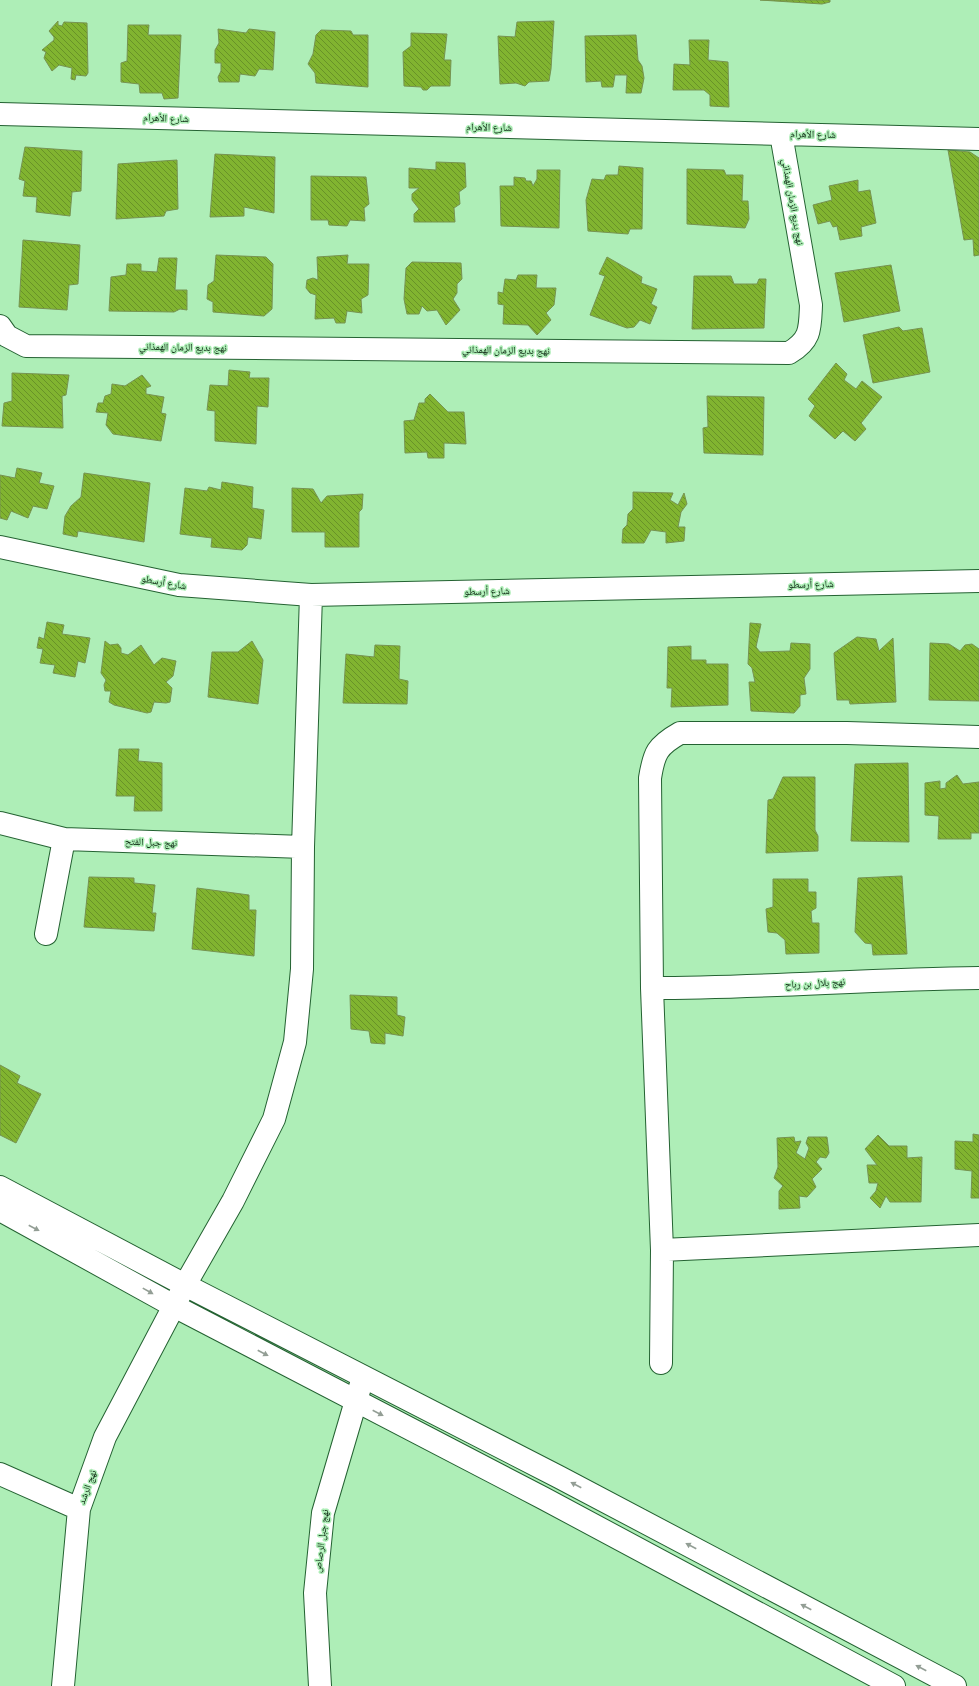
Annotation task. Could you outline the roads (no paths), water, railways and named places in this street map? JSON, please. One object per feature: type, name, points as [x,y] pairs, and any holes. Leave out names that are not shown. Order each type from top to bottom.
[{"type":"street","name":"شارع الأهرام","points":[[0,114],[979,138]]},
{"type":"street","name":"نهج بديع الزمان الهمذاني","points":[[0,326],[7,336],[26,346],[789,353],[799,347],[807,338],[810,328],[811,305],[782,134]]},
{"type":"street","name":"شارع أرسطو","points":[[0,547],[179,585],[311,595],[979,581]]},
{"type":"street","name":"نهج الرشد","points":[[63,1686],[79,1509],[105,1437],[185,1285],[233,1200],[274,1119],[295,1042],[302,969],[303,847],[311,595]]},
{"type":"street","points":[[661,1363],[662,1250],[652,988],[650,778],[656,751],[664,742],[680,733],[847,733],[979,737]]},
{"type":"street","name":"نهج جبل الفتح","points":[[0,823],[64,839],[303,847]]},
{"type":"street","points":[[46,934],[64,839]]},
{"type":"street","name":"نهج بلال بن رباح","points":[[652,988],[713,988],[891,979],[979,978]]},
{"type":"street","points":[[0,1187],[185,1285],[573,1484],[955,1686]]},
{"type":"street","points":[[0,1210],[174,1306],[543,1498],[894,1686]]},
{"type":"street","points":[[662,1250],[979,1235]]},
{"type":"street","name":"نهج جبل الرصاص","points":[[320,1686],[315,1593],[323,1513],[363,1377]]},
{"type":"street","points":[[0,1474],[79,1509]]}]
